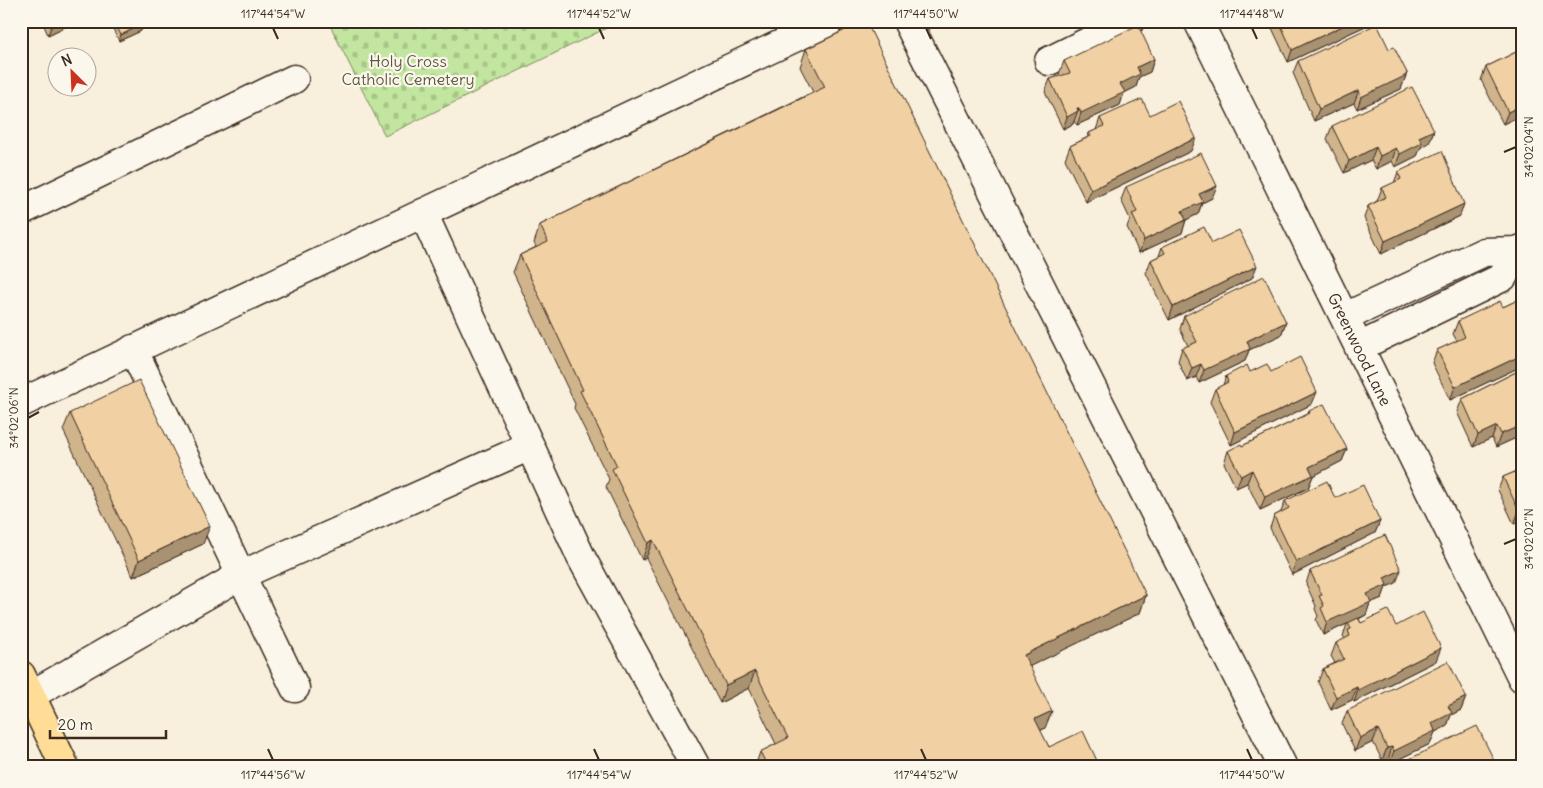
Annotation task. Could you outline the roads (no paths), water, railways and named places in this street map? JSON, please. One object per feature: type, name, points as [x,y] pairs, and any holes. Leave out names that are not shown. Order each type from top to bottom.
[{"type":"main road","points":[[24,690],[65,767]]},
{"type":"street","points":[[21,403],[830,21]]},
{"type":"street","points":[[906,21],[1283,767]]},
{"type":"street","points":[[1050,61],[1130,21]]},
{"type":"street","name":"Greenwood Lane","points":[[1198,21],[1522,678]]},
{"type":"street","points":[[21,211],[294,80]]},
{"type":"street","points":[[424,213],[581,557],[696,767]]},
{"type":"street","points":[[1345,317],[1484,252],[1519,250]]},
{"type":"street","points":[[1359,347],[1503,277],[1519,250]]},
{"type":"street","points":[[134,349],[295,688]]},
{"type":"street","points":[[24,690],[241,575],[530,446]]},
{"type":"park label","name":"Holy Cross Catholic Cemetery","points":[[408,70]]}]
